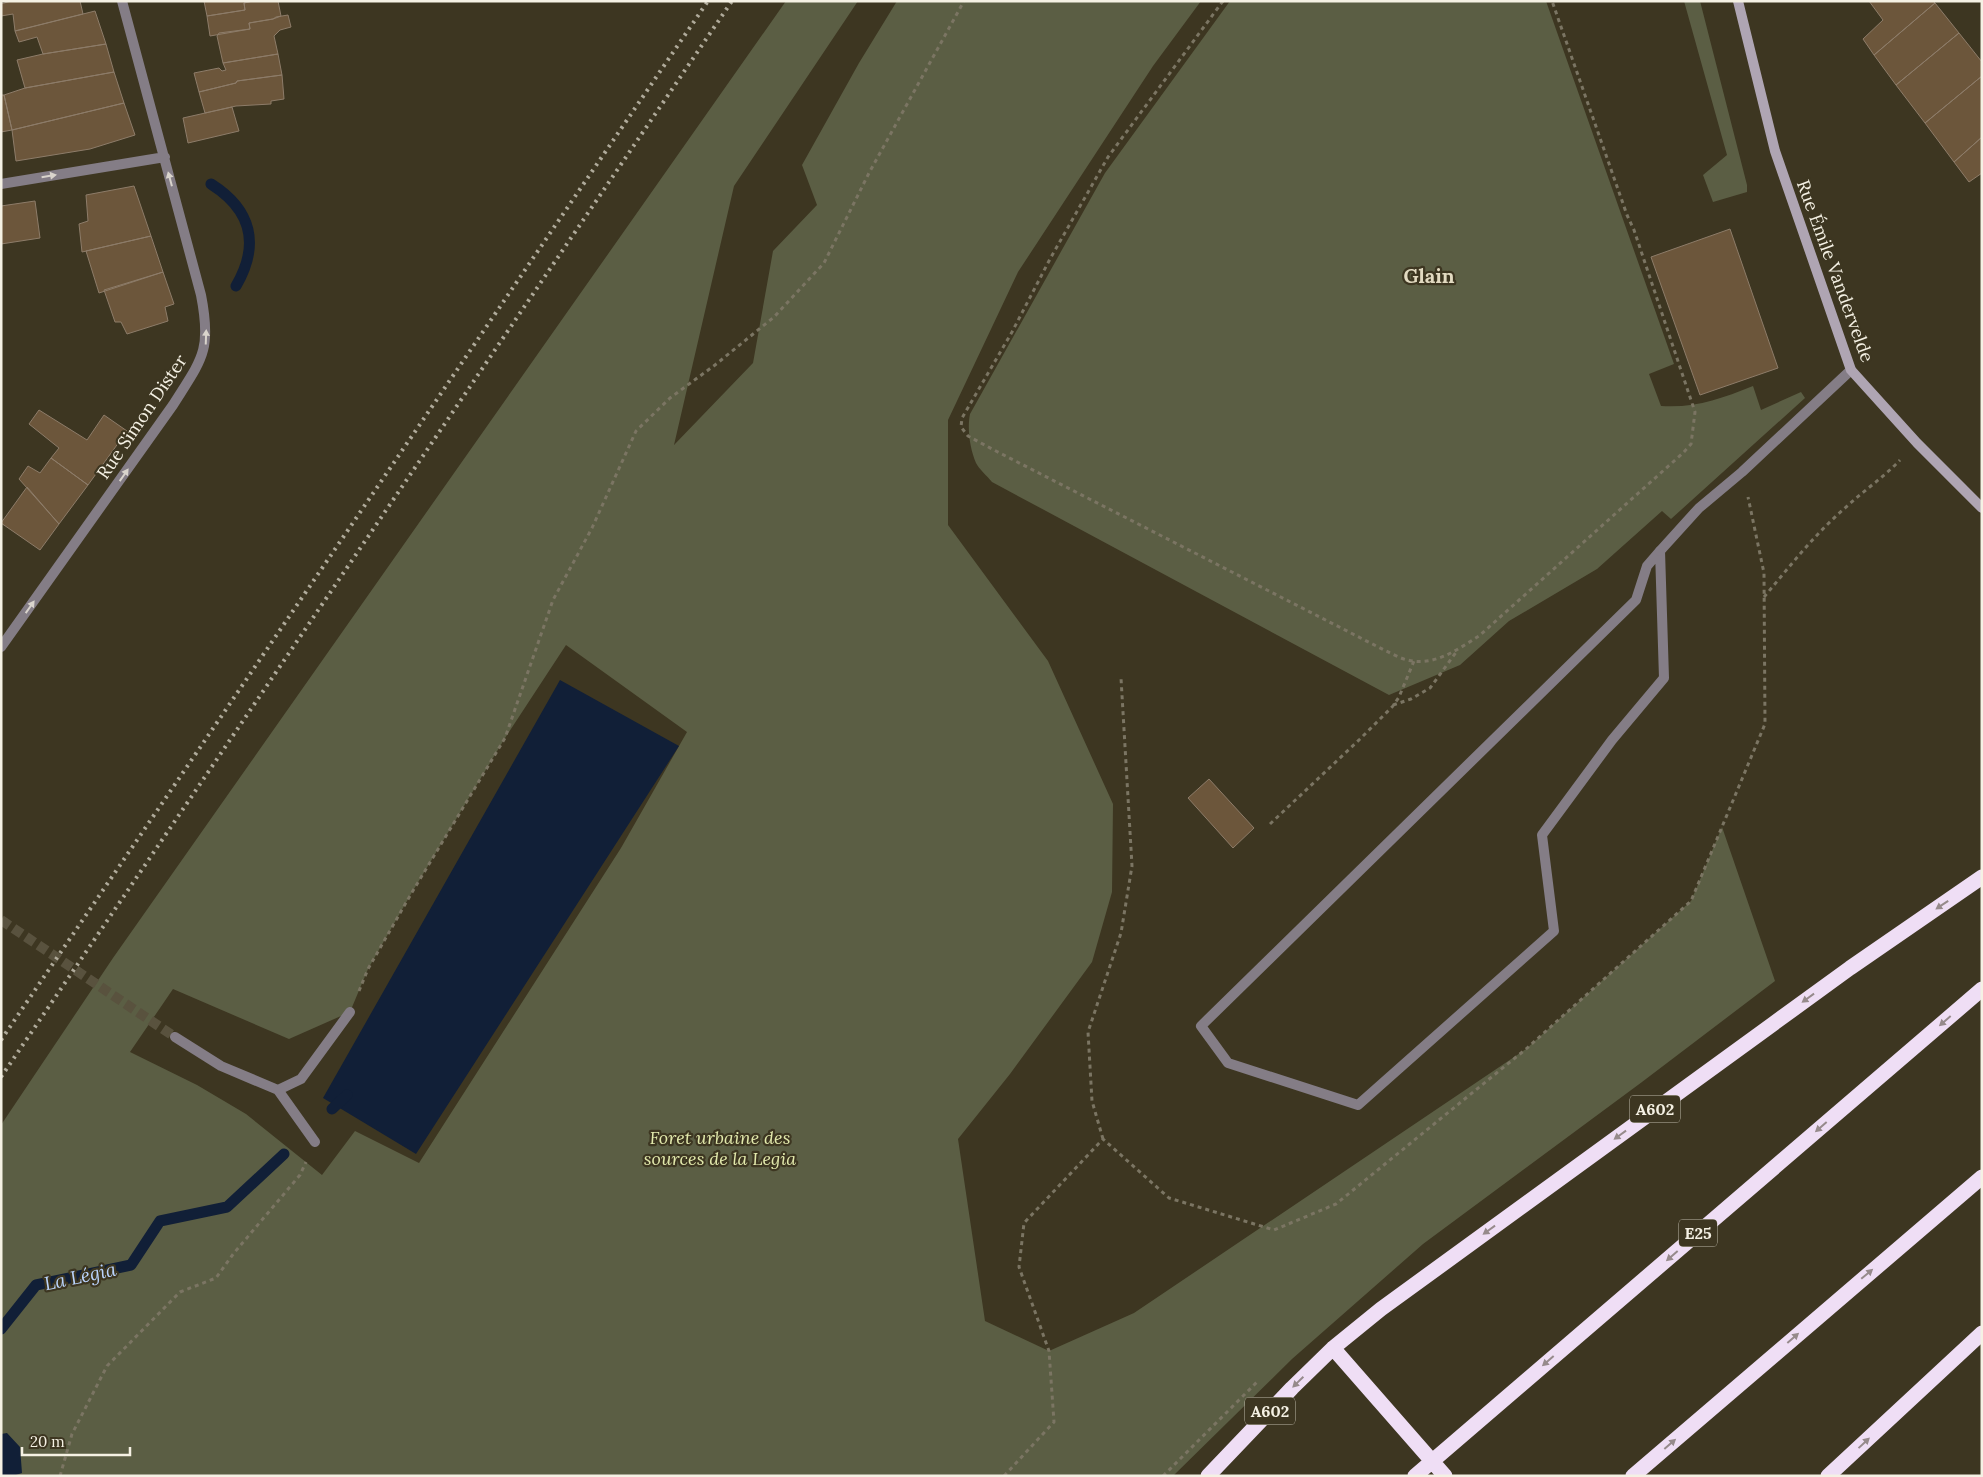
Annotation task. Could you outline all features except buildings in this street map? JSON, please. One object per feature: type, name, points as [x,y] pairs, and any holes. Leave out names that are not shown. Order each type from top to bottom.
[{"type":"highway","name":"A602","points":[[1208,1476],[1333,1348],[1381,1308],[1834,979],[1982,877]]},
{"type":"highway","name":"E25","points":[[1415,1476],[1982,989]]},
{"type":"highway","points":[[1633,1476],[1982,1178]]},
{"type":"highway","points":[[1828,1476],[1982,1333]]},
{"type":"highway","points":[[1333,1348],[1445,1476]]},
{"type":"main road","name":"Rue Émile Vandervelde","points":[[1738,1],[1775,151],[1851,370],[1916,443],[1981,506]]},
{"type":"street","name":"Rue Simon Dister","points":[[1,647],[174,405],[198,364],[206,344],[206,322],[201,295],[122,1]]},
{"type":"street","points":[[1,184],[165,157]]},
{"type":"street","points":[[1660,551],[1664,678],[1612,740],[1542,835],[1554,931],[1358,1105],[1228,1063],[1201,1026],[1636,600],[1647,566],[1660,551],[1699,508],[1742,472],[1851,370]]},
{"type":"street","points":[[278,1090],[300,1079],[350,1012]]},
{"type":"street","points":[[175,1037],[221,1066],[278,1090],[315,1142]]},
{"type":"path","points":[[350,1012],[368,969],[505,738],[553,600],[592,528],[636,431],[670,398],[715,365],[774,317],[824,263],[869,173],[964,1]]},
{"type":"path","points":[[1223,1],[1108,157],[1050,259],[1012,332],[962,418],[961,427],[968,436],[992,449],[1386,651],[1409,661],[1433,661],[1457,650],[1479,636],[1684,453],[1691,444],[1695,412],[1634,230],[1627,216],[1552,1]]},
{"type":"path","points":[[1764,597],[1805,548],[1845,508],[1883,478],[1916,443]]},
{"type":"path","points":[[1393,706],[1411,699],[1430,688],[1457,650]]},
{"type":"path","points":[[1270,824],[1393,706],[1399,697],[1414,660]]},
{"type":"path","points":[[1103,1139],[1092,1101],[1088,1032],[1121,933],[1132,866],[1121,678]]},
{"type":"path","points":[[60,1476],[72,1434],[107,1366],[180,1292],[216,1278],[234,1253],[300,1175],[315,1142]]},
{"type":"green space","name":"Foret urbaine des sources de la Legia","points":[[786,1],[858,1],[734,186],[674,445],[753,363],[773,251],[817,205],[802,165],[859,63],[897,1],[1201,1],[1153,66],[1018,272],[948,420],[948,525],[1048,661],[1113,804],[1112,892],[1092,962],[1010,1074],[958,1139],[985,1321],[1049,1351],[1134,1313],[1526,1049],[1691,901],[1722,827],[1775,981],[1423,1244],[1292,1359],[1173,1476],[1,1476],[1,1125],[113,958]],"holes":[[[566,645],[687,732],[621,848],[419,1163],[355,1131],[322,1175],[246,1114],[197,1085],[130,1052],[173,989],[289,1039],[350,1012],[368,969],[411,894],[505,738]]]},
{"type":"green space","points":[[1230,1],[1546,1],[1674,364],[1649,374],[1661,406],[1686,406],[1708,402],[1753,386],[1761,410],[1801,392],[1805,398],[1671,519],[1662,511],[1597,569],[1509,621],[1460,665],[1389,695],[992,482],[976,463],[971,445],[969,432],[970,414],[1105,173]]},
{"type":"green space","points":[[1684,1],[1700,1],[1747,185],[1747,192],[1713,202],[1703,175],[1727,155]]},
{"type":"water","points":[[560,680],[679,746],[416,1154],[323,1098]]},
{"type":"water","points":[[7,1433],[20,1447],[22,1473],[13,1476],[1,1476],[1,1434]]},
{"type":"waterway","name":"La Légia","points":[[211,184],[236,205],[248,229],[248,256],[236,286]]},
{"type":"waterway","name":"La Légia","points":[[332,1109],[347,1095]]},
{"type":"waterway","name":"La Légia","points":[[1,1329],[36,1285],[131,1265],[160,1221],[227,1207],[284,1154]]},
{"type":"tunnel","points":[[1,920],[175,1037]]},
{"type":"railway","points":[[1,1040],[708,1]]},
{"type":"railway","points":[[1,1077],[732,1]]},
{"type":"district","name":"Glain","points":[[1429,276]]}]
